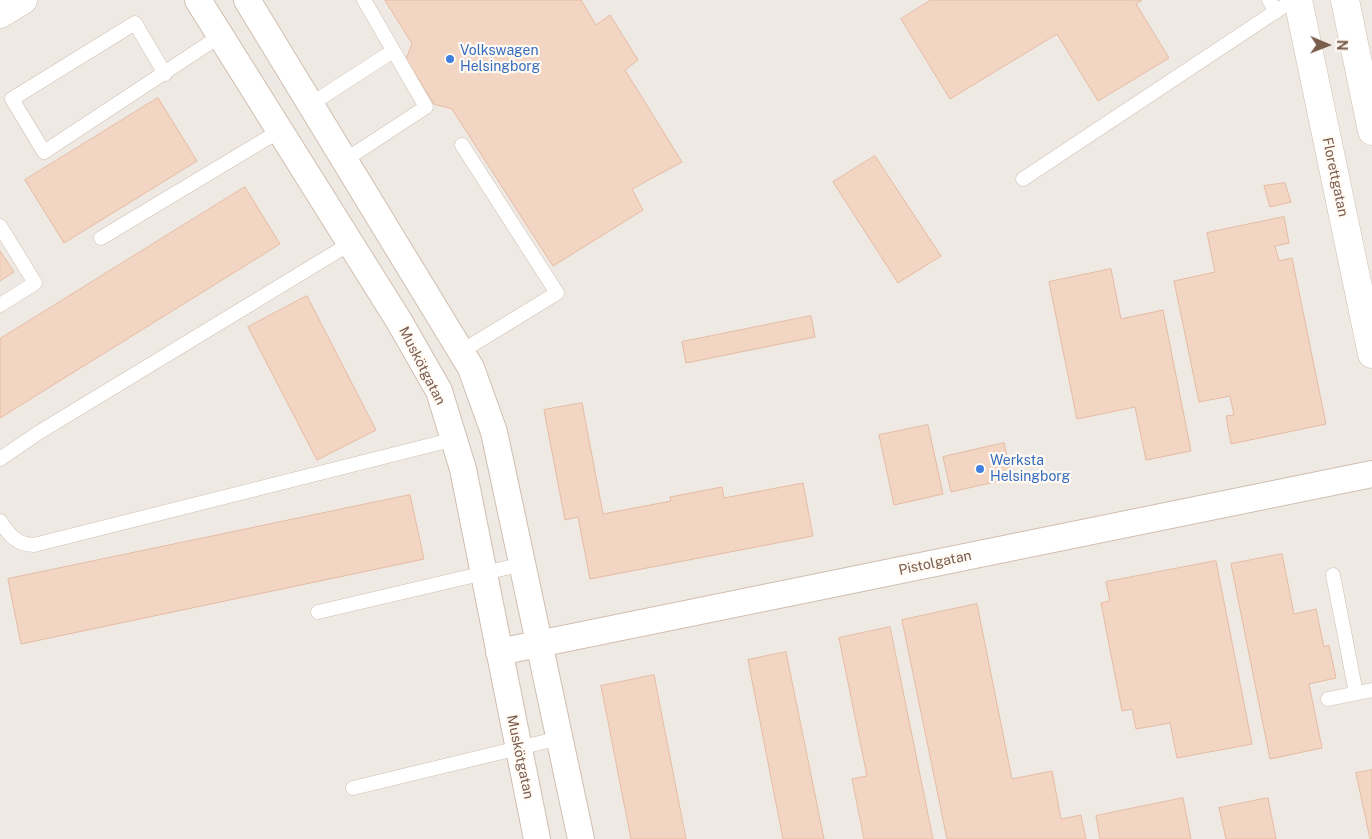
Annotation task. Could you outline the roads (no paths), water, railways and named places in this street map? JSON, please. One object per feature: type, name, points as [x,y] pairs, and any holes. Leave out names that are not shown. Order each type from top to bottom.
[{"type":"street","points":[[0,14],[22,0]]},
{"type":"street","name":"Muskötgatan","points":[[198,0],[282,130],[413,343],[439,391],[456,439],[537,839]]},
{"type":"street","points":[[247,0],[471,368],[494,432],[581,839]]},
{"type":"street","points":[[1345,0],[1372,131]]},
{"type":"street","name":"Florettgatan","points":[[1281,4],[1372,354]]},
{"type":"street","name":"Pistolgatan","points":[[499,652],[1372,474]]},
{"type":"lane","points":[[345,160],[426,107],[364,0]]},
{"type":"lane","points":[[1023,179],[1281,4],[1293,0]]},
{"type":"lane","points":[[165,74],[135,23],[12,99],[44,152],[165,74],[220,36]]},
{"type":"lane","points":[[311,104],[393,50]]},
{"type":"lane","points":[[101,238],[282,130]]},
{"type":"lane","points":[[462,146],[557,293],[462,351]]},
{"type":"lane","points":[[0,226],[35,283],[0,305]]},
{"type":"lane","points":[[0,459],[38,433],[351,243]]},
{"type":"lane","points":[[0,521],[11,538],[23,544],[34,546],[456,439]]},
{"type":"lane","points":[[318,612],[523,564]]},
{"type":"lane","points":[[1333,575],[1356,693]]},
{"type":"lane","points":[[1328,699],[1372,690]]},
{"type":"lane","points":[[353,788],[560,738]]},
{"type":"place","name":"Volkswagen Helsingborg","points":[[450,59]]},
{"type":"place","name":"Werksta Helsingborg","points":[[980,469]]}]
